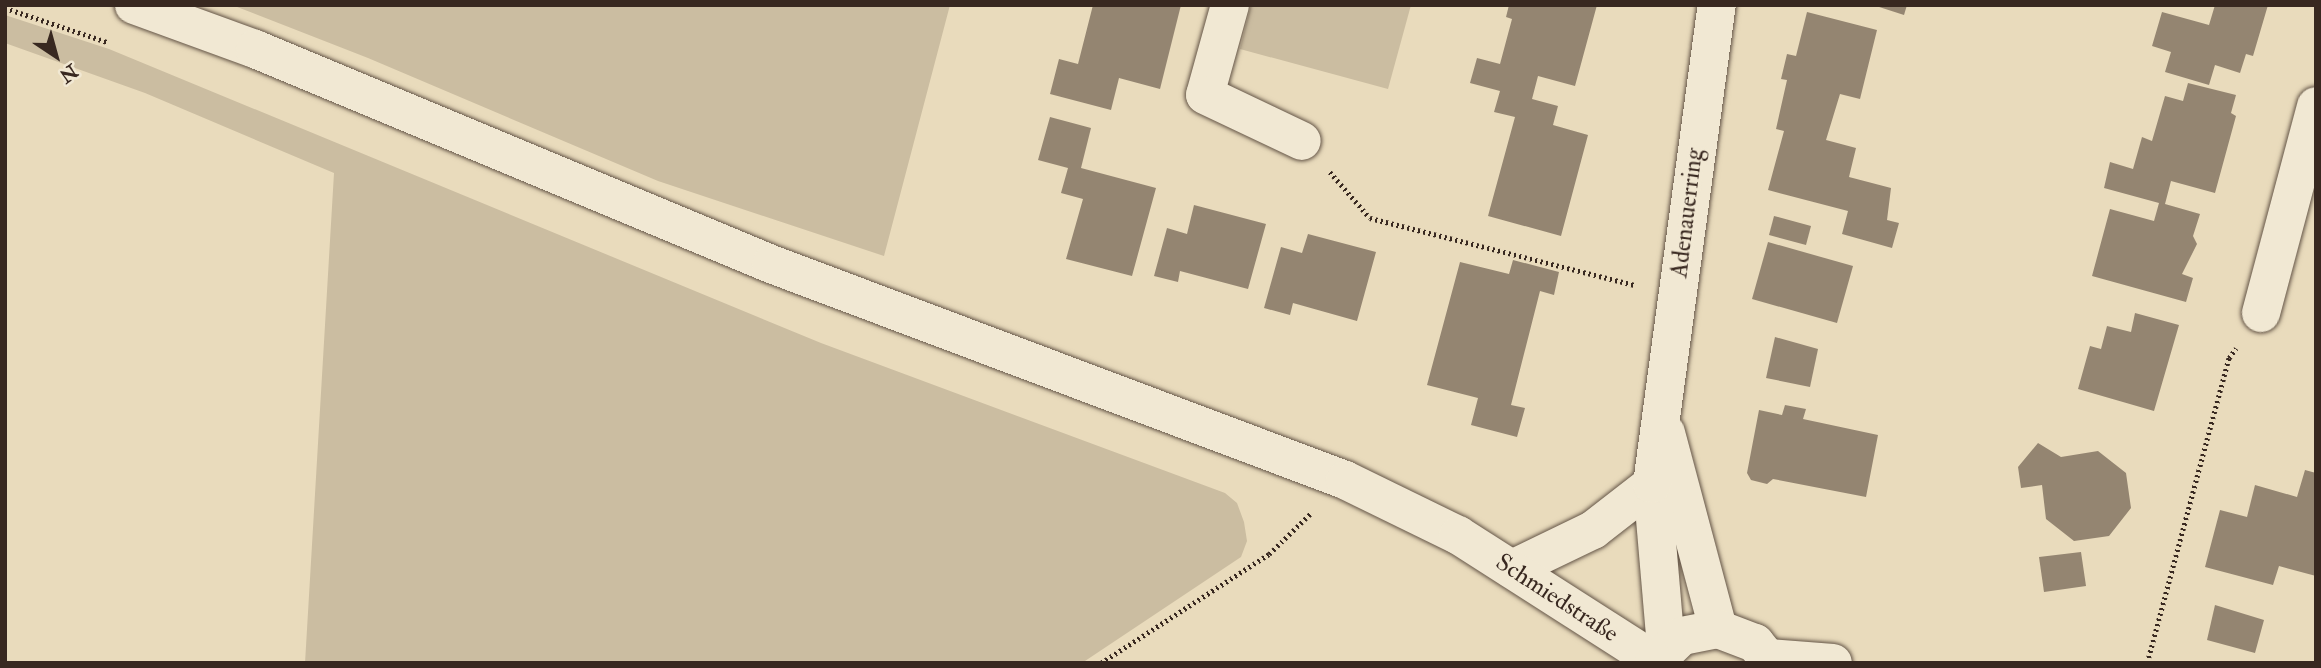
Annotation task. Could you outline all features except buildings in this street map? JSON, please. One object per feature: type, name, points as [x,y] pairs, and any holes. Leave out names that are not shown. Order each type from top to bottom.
[{"type":"street","name":"Schmiedstraße","points":[[135,5],[255,49],[771,264],[1345,480],[1458,535],[1658,657]]},
{"type":"street","points":[[1230,5],[1205,95],[1302,141]]},
{"type":"street","name":"Adenauerring","points":[[1658,657],[1652,484],[1717,5]]},
{"type":"street","points":[[2262,313],[2316,106]]},
{"type":"street","name":"Adenauerring","points":[[1662,421],[1718,629]]},
{"type":"street","points":[[1511,569],[1593,530],[1652,484]]},
{"type":"street","points":[[1658,657],[1682,636],[1718,629],[1738,633],[1769,660],[1833,663]]},
{"type":"path","points":[[1302,141],[1370,218],[1677,295]]},
{"type":"path","points":[[2147,663],[2229,358],[2262,313]]},
{"type":"path","points":[[1101,663],[1269,554],[1345,480]]},
{"type":"shaded area","points":[[232,5],[950,5],[884,256],[658,181],[368,58]]},
{"type":"shaded area","points":[[1251,5],[1411,5],[1388,89],[1240,49]]},
{"type":"shaded area","points":[[5,15],[109,49],[821,343],[1225,493],[1237,503],[1244,522],[1247,541],[1241,557],[1082,663],[305,663],[334,173],[145,93],[5,43]]}]
